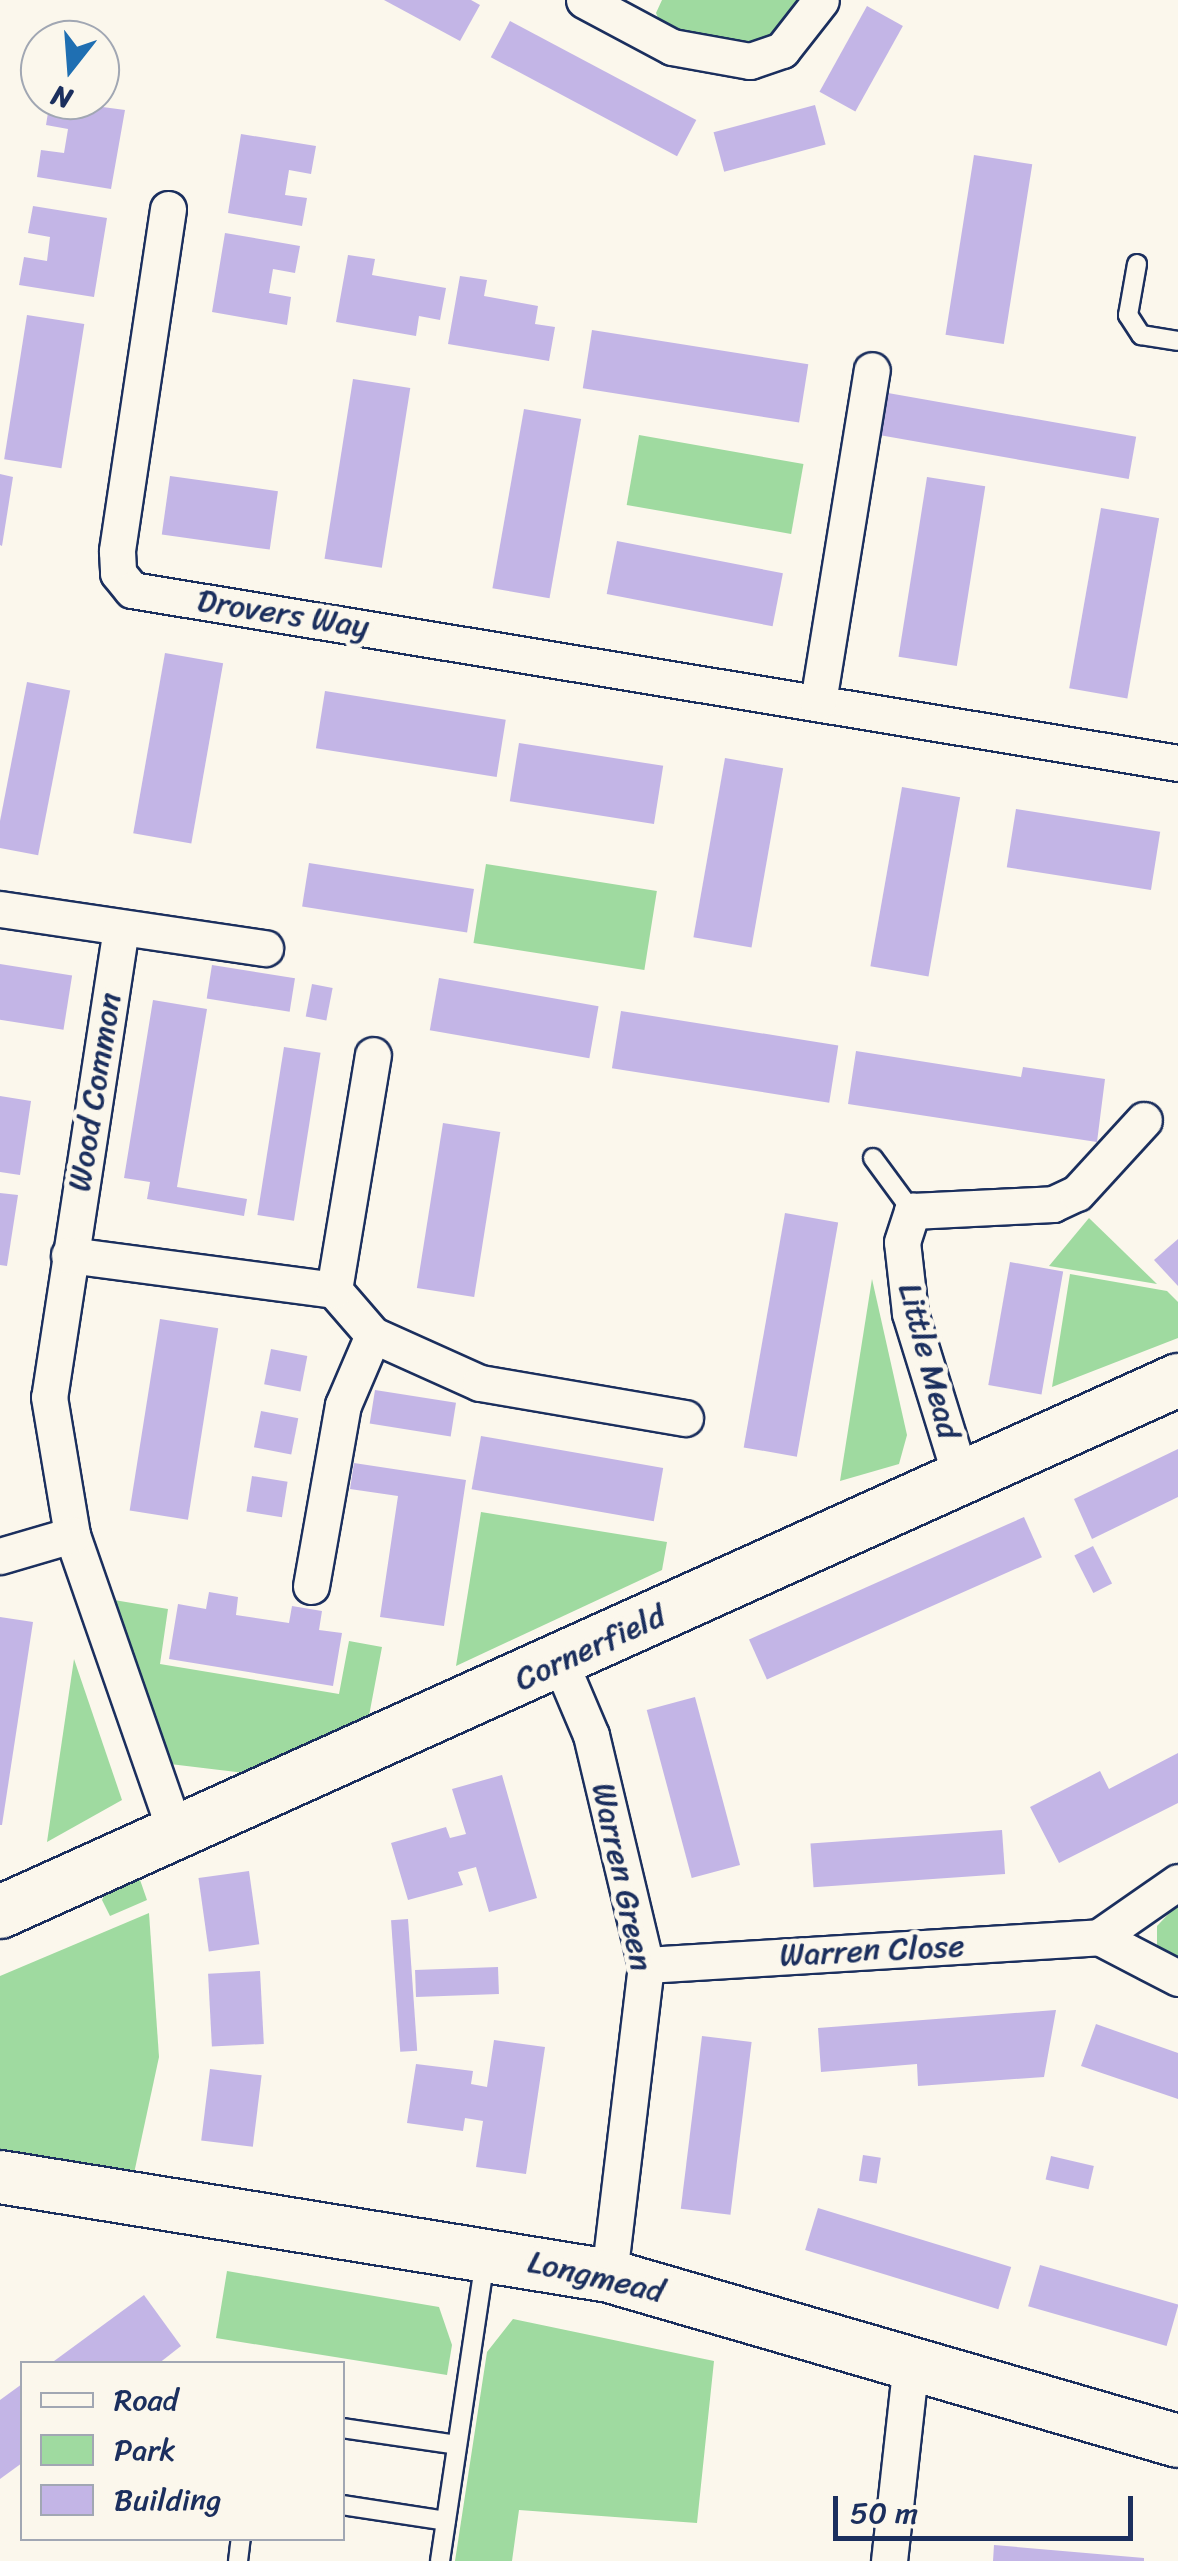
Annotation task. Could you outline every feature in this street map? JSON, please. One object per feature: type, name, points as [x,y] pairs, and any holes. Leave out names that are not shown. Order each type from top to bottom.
[{"type":"street","points":[[584,0],[672,47],[750,61],[782,50],[821,0]]},
{"type":"street","name":"Drovers Way","points":[[168,209],[117,551],[118,573],[132,590],[1178,764]]},
{"type":"street","points":[[818,702],[872,370]]},
{"type":"street","points":[[0,910],[266,948]]},
{"type":"street","name":"Wood Common","points":[[120,928],[49,1397],[72,1535],[176,1833]]},
{"type":"street","points":[[334,1290],[372,1055]]},
{"type":"street","points":[[912,1211],[1053,1204],[1076,1193],[1144,1120]]},
{"type":"street","name":"Little Mead","points":[[912,1211],[902,1242],[910,1313],[961,1478]]},
{"type":"street","points":[[69,1255],[334,1290],[373,1335],[480,1382],[686,1418]]},
{"type":"street","points":[[311,1586],[344,1405],[373,1335]]},
{"type":"street","name":"Cornerfield","points":[[0,1912],[1178,1380]]},
{"type":"street","points":[[0,1556],[72,1535]]},
{"type":"street","name":"Warren Green","points":[[560,1662],[591,1735],[646,1965],[637,2098],[609,2276]]},
{"type":"street","points":[[1178,1882],[1098,1937],[1178,1978]]},
{"type":"street","name":"Warren Close","points":[[646,1965],[1098,1937]]},
{"type":"street","name":"Longmead","points":[[0,2177],[486,2252],[609,2276],[1178,2441]]},
{"type":"street","points":[[889,2561],[911,2363]]},
{"type":"lane","points":[[1136,264],[1128,315],[1141,335],[1178,341]]},
{"type":"lane","points":[[872,1158],[912,1211]]},
{"type":"lane","points":[[440,2561],[486,2252]]},
{"type":"lane","points":[[345,2428],[457,2444]]},
{"type":"lane","points":[[345,2505],[446,2521]]},
{"type":"green space","points":[[662,0],[806,0],[793,25],[740,55],[664,32],[656,13]]},
{"type":"green space","points":[[639,435],[803,464],[791,534],[627,505]]},
{"type":"green space","points":[[486,864],[657,891],[644,970],[473,943]]},
{"type":"green space","points":[[1089,1218],[1157,1284],[1049,1266]]},
{"type":"green space","points":[[1070,1274],[1167,1291],[1178,1302],[1178,1338],[1052,1387]]},
{"type":"green space","points":[[872,1279],[907,1435],[899,1464],[840,1481]]},
{"type":"green space","points":[[481,1512],[667,1542],[662,1570],[456,1666]]},
{"type":"green space","points":[[108,1599],[168,1609],[160,1664],[339,1694],[349,1641],[382,1647],[368,1721],[253,1774],[170,1764]]},
{"type":"green space","points":[[74,1659],[122,1800],[47,1842]]},
{"type":"green space","points":[[139,1877],[147,1900],[110,1916],[102,1900],[109,1883]]},
{"type":"green space","points":[[1178,1904],[1178,1961],[1157,1947],[1157,1926]]},
{"type":"green space","points":[[149,1913],[159,2057],[133,2178],[0,2157],[0,1976]]},
{"type":"green space","points":[[227,2271],[439,2307],[452,2345],[447,2375],[216,2338]]},
{"type":"green space","points":[[513,2319],[714,2361],[697,2523],[519,2510],[512,2561],[455,2561],[487,2352]]},
{"type":"building","points":[[384,0],[471,0],[480,5],[460,41]]},
{"type":"building","points":[[867,6],[903,26],[855,112],[819,92]]},
{"type":"building","points":[[510,21],[696,120],[677,156],[491,57]]},
{"type":"building","points":[[815,105],[826,145],[724,172],[714,132]]},
{"type":"building","points":[[120,109],[125,110],[111,189],[37,177],[41,150],[64,153],[68,129],[46,125],[47,120],[120,120]]},
{"type":"building","points":[[241,134],[316,146],[311,174],[289,170],[285,195],[307,198],[302,226],[228,213]]},
{"type":"building","points":[[974,155],[1032,164],[1004,344],[946,335]]},
{"type":"building","points":[[33,206],[107,218],[94,297],[19,285],[24,257],[47,261],[50,237],[28,233]]},
{"type":"building","points":[[225,233],[300,246],[295,273],[273,269],[269,293],[291,297],[287,325],[212,312]]},
{"type":"building","points":[[348,255],[375,259],[372,275],[446,288],[440,320],[419,316],[416,336],[336,322]]},
{"type":"building","points":[[460,276],[487,280],[484,296],[538,306],[535,324],[555,327],[549,361],[448,344]]},
{"type":"building","points":[[27,315],[84,324],[61,468],[4,459]]},
{"type":"building","points":[[592,330],[808,364],[799,423],[583,388]]},
{"type":"building","points":[[353,379],[410,388],[382,568],[325,559]]},
{"type":"building","points":[[888,393],[1136,437],[1129,479],[881,435]]},
{"type":"building","points":[[524,409],[581,419],[550,598],[492,588]]},
{"type":"building","points":[[0,474],[13,477],[2,546],[0,545]]},
{"type":"building","points":[[170,476],[278,491],[270,550],[162,534]]},
{"type":"building","points":[[927,477],[985,486],[957,666],[899,657]]},
{"type":"building","points":[[1101,508],[1159,518],[1127,698],[1069,688]]},
{"type":"building","points":[[617,541],[783,573],[773,626],[607,594]]},
{"type":"building","points":[[165,653],[223,663],[191,843],[133,833]]},
{"type":"building","points":[[27,682],[70,690],[38,855],[0,848],[0,821]]},
{"type":"building","points":[[325,691],[506,720],[497,777],[316,748]]},
{"type":"building","points":[[519,743],[663,766],[654,824],[510,801]]},
{"type":"building","points":[[725,758],[783,768],[751,947],[693,937]]},
{"type":"building","points":[[902,787],[960,797],[928,976],[870,966]]},
{"type":"building","points":[[1016,809],[1160,832],[1151,890],[1007,867]]},
{"type":"building","points":[[309,863],[474,889],[467,933],[302,906]]},
{"type":"building","points":[[0,964],[72,975],[63,1030],[0,1020]]},
{"type":"building","points":[[212,965],[295,978],[290,1012],[207,999]]},
{"type":"building","points":[[439,978],[599,1006],[589,1058],[430,1030]]},
{"type":"building","points":[[312,984],[333,988],[326,1020],[306,1016]]},
{"type":"building","points":[[153,1000],[207,1009],[177,1187],[247,1199],[244,1216],[147,1199],[150,1182],[124,1178]]},
{"type":"building","points":[[621,1011],[838,1045],[829,1103],[612,1068]]},
{"type":"building","points":[[284,1047],[321,1053],[294,1221],[257,1215]]},
{"type":"building","points":[[856,1051],[1021,1077],[1023,1067],[1105,1079],[1097,1142],[848,1104]]},
{"type":"building","points":[[0,1096],[31,1101],[20,1175],[0,1172]]},
{"type":"building","points":[[443,1123],[500,1132],[474,1297],[417,1288]]},
{"type":"building","points":[[0,1193],[18,1195],[7,1266],[0,1265]]},
{"type":"building","points":[[785,1213],[838,1222],[797,1457],[744,1447]]},
{"type":"building","points":[[1178,1239],[1178,1286],[1154,1260]]},
{"type":"building","points":[[1010,1262],[1063,1271],[1041,1394],[988,1385]]},
{"type":"building","points":[[160,1319],[218,1328],[188,1520],[130,1511]]},
{"type":"building","points":[[271,1349],[307,1356],[300,1391],[264,1384]]},
{"type":"building","points":[[375,1390],[456,1403],[451,1436],[370,1424]]},
{"type":"building","points":[[261,1411],[298,1418],[291,1455],[254,1447]]},
{"type":"building","points":[[481,1436],[663,1468],[654,1521],[472,1489]]},
{"type":"building","points":[[1178,1449],[1178,1497],[1092,1539],[1074,1499]]},
{"type":"building","points":[[354,1463],[466,1480],[444,1626],[380,1617],[398,1496],[350,1489]]},
{"type":"building","points":[[252,1476],[288,1482],[282,1517],[246,1512]]},
{"type":"building","points":[[1024,1517],[1042,1557],[767,1680],[749,1639]]},
{"type":"building","points":[[1093,1546],[1112,1583],[1093,1593],[1074,1556]]},
{"type":"building","points":[[209,1592],[238,1597],[236,1615],[289,1623],[292,1606],[322,1611],[319,1630],[342,1633],[333,1686],[169,1659],[178,1604],[206,1609]]},
{"type":"building","points":[[0,1617],[33,1622],[2,1825],[0,1825]]},
{"type":"building","points":[[695,1697],[740,1865],[692,1878],[647,1710]]},
{"type":"building","points":[[1178,1753],[1178,1803],[1059,1863],[1030,1807],[1100,1771],[1109,1789]]},
{"type":"building","points":[[502,1775],[537,1898],[489,1912],[476,1867],[458,1872],[463,1885],[408,1900],[391,1843],[446,1827],[450,1838],[466,1834],[452,1789]]},
{"type":"building","points":[[1002,1830],[1005,1874],[814,1887],[810,1843]]},
{"type":"building","points":[[249,1871],[259,1944],[209,1951],[198,1878]]},
{"type":"building","points":[[408,1919],[417,2051],[400,2052],[391,1920]]},
{"type":"building","points":[[498,1967],[499,1994],[416,1997],[415,1970]]},
{"type":"building","points":[[260,1971],[264,2044],[212,2047],[208,1974]]},
{"type":"building","points":[[1056,2010],[1044,2077],[918,2086],[917,2064],[821,2072],[818,2028]]},
{"type":"building","points":[[1096,2024],[1178,2053],[1178,2099],[1081,2066]]},
{"type":"building","points":[[702,2036],[752,2042],[730,2215],[681,2209]]},
{"type":"building","points":[[494,2040],[545,2047],[526,2174],[476,2167],[483,2121],[465,2118],[463,2131],[407,2123],[416,2064],[473,2071],[471,2084],[487,2087]]},
{"type":"building","points":[[210,2069],[262,2075],[253,2147],[201,2140]]},
{"type":"building","points":[[863,2155],[881,2158],[877,2183],[859,2181]]},
{"type":"building","points":[[1051,2156],[1094,2166],[1088,2189],[1046,2179]]},
{"type":"building","points":[[818,2208],[1011,2267],[998,2309],[805,2250]]},
{"type":"building","points":[[1040,2265],[1178,2305],[1167,2346],[1028,2306]]},
{"type":"building","points":[[144,2295],[181,2346],[162,2361],[54,2361]]},
{"type":"building","points":[[20,2385],[20,2464],[0,2479],[0,2400]]},
{"type":"building","points":[[994,2545],[1144,2558],[1144,2561],[993,2561]]}]
